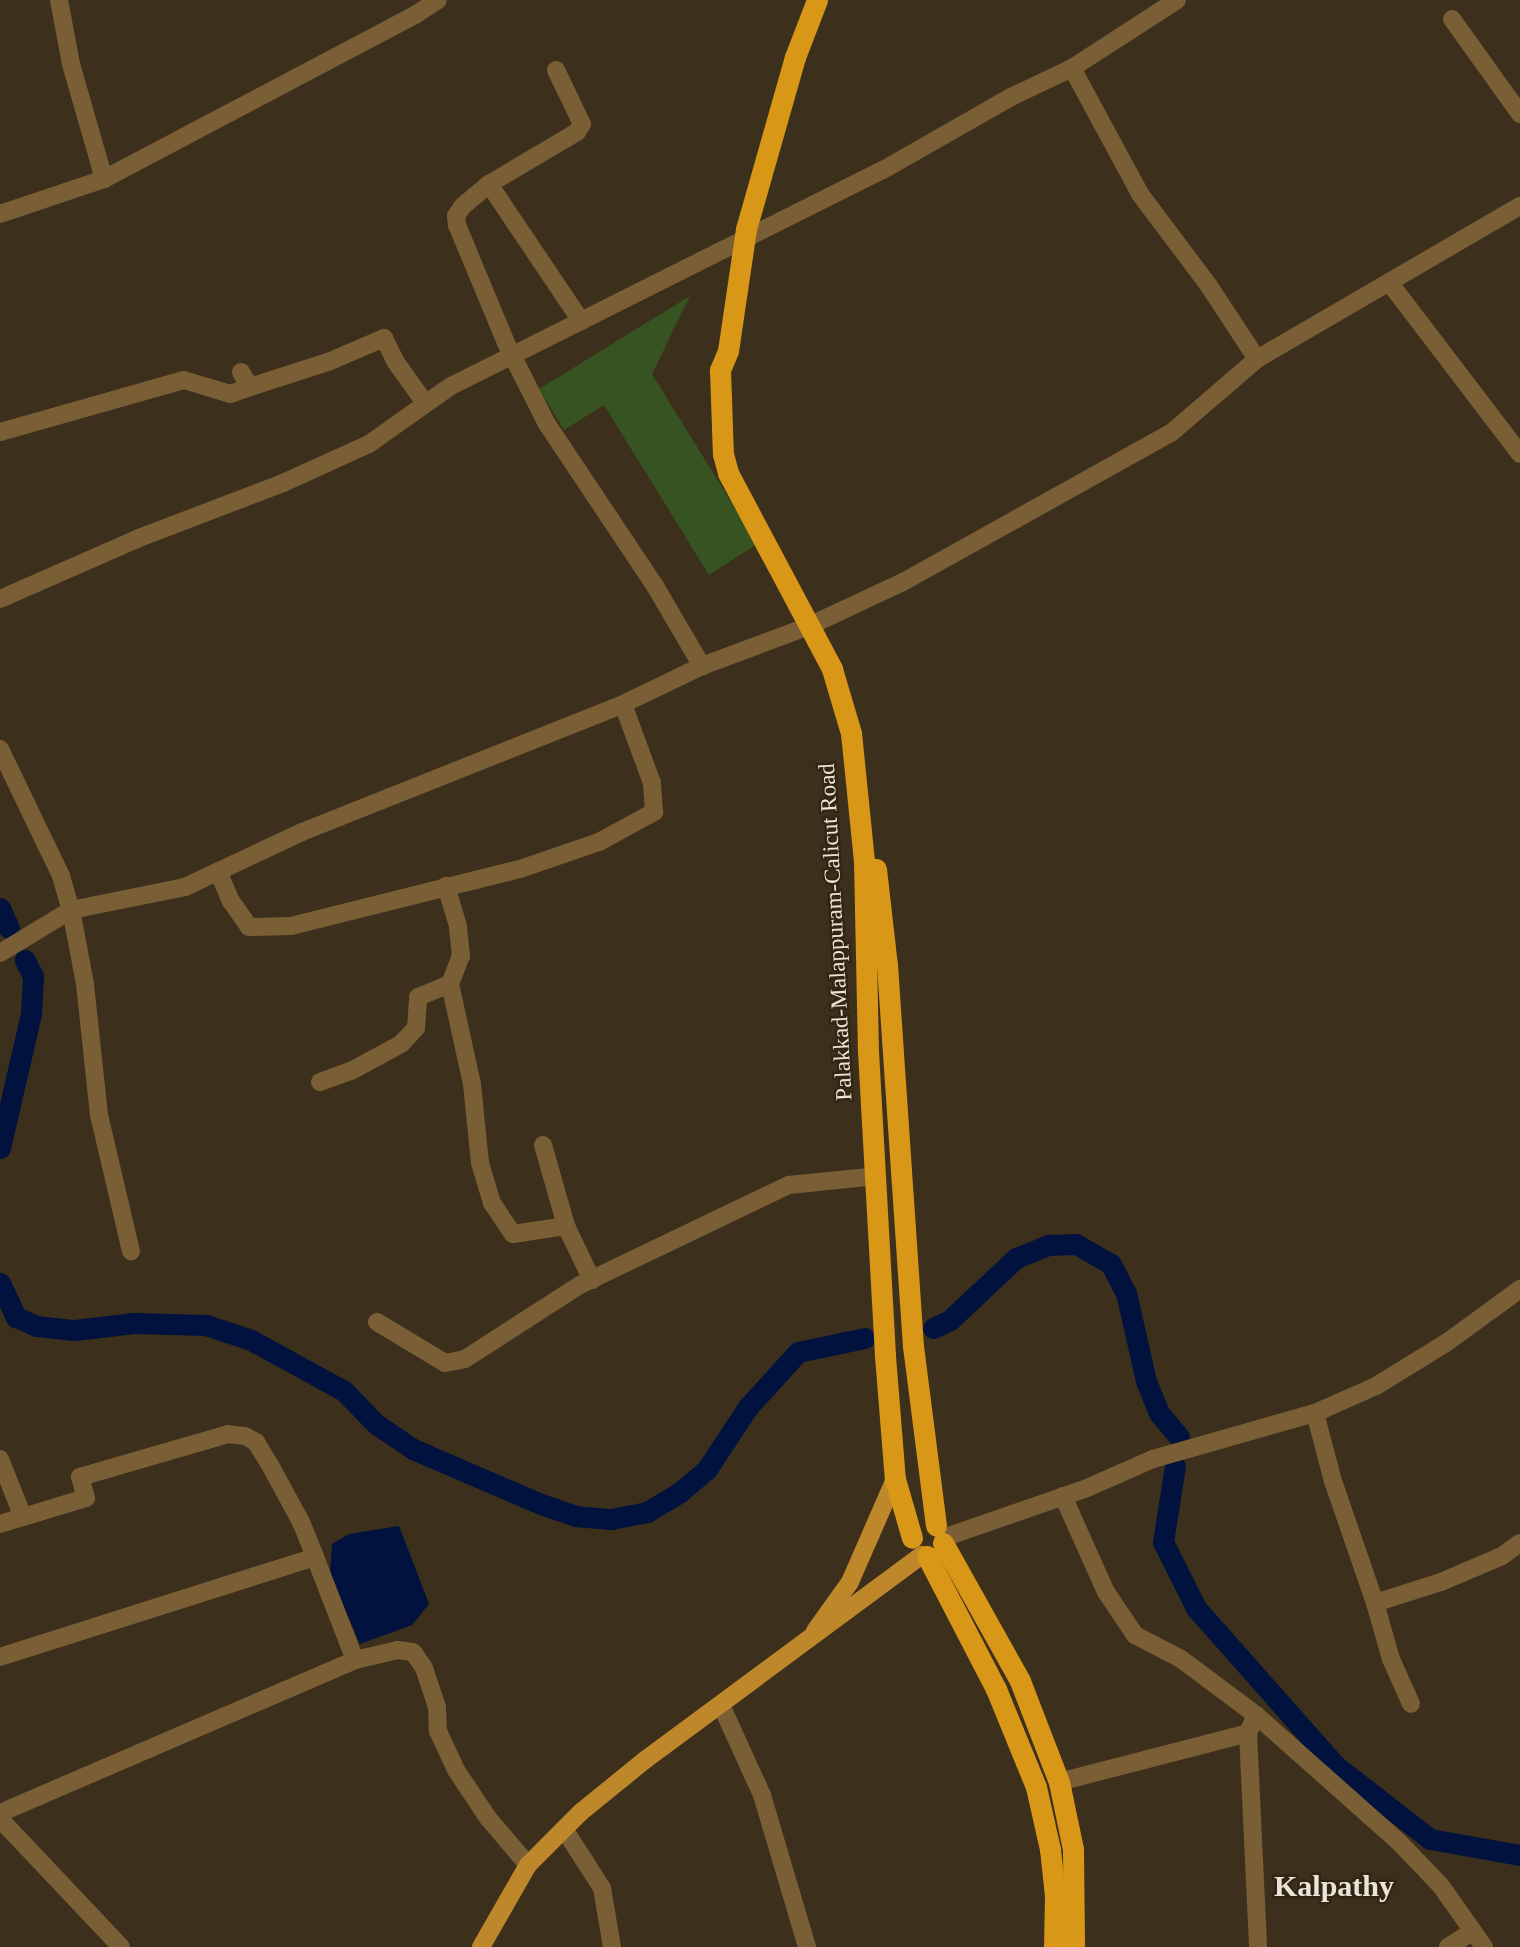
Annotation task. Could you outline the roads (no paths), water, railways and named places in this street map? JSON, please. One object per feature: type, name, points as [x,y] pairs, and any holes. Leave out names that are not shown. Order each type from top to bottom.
[{"type":"highway","name":"Palakkad-Malappuram-Calicut Road","points":[[817,0],[795,57],[744,242],[728,351],[720,370],[723,454],[728,473],[816,624],[842,663],[858,717],[887,965],[913,1346],[931,1543],[1036,1787],[1050,1849],[1055,1896],[1054,1947]]},
{"type":"highway","name":"Palakkad-Malappuram-Calicut Road","points":[[816,624],[843,698],[852,745],[864,860],[868,1051],[885,1356],[895,1479],[931,1543],[1020,1681],[1059,1782],[1073,1849],[1074,1947]]},
{"type":"main road","points":[[804,1645],[850,1583],[895,1479]]},
{"type":"main road","points":[[481,1947],[528,1865],[564,1829],[645,1760],[804,1645],[931,1543]]},
{"type":"street","points":[[59,0],[71,64],[104,179]]},
{"type":"street","points":[[0,214],[104,179],[415,15],[438,0]]},
{"type":"street","points":[[0,599],[139,538],[283,483],[369,444],[450,386],[744,242],[883,170],[1010,97],[1072,68],[1177,0]]},
{"type":"street","points":[[1452,19],[1520,114]]},
{"type":"street","points":[[1072,68],[1140,194],[1209,286],[1257,359]]},
{"type":"street","points":[[556,70],[582,124],[571,136],[489,184],[462,207],[456,216],[457,225],[547,424],[655,586],[702,666]]},
{"type":"street","points":[[489,184],[581,321]]},
{"type":"street","points":[[0,953],[71,910],[185,887],[302,832],[623,704],[702,666],[816,624],[903,582],[1171,433],[1257,359],[1520,206]]},
{"type":"street","points":[[1389,282],[1520,454]]},
{"type":"street","points":[[0,432],[184,380],[230,394],[246,380],[328,362],[384,338],[395,361],[425,403]]},
{"type":"street","points":[[218,871],[231,901],[249,927],[291,926],[523,868],[599,842],[654,812],[656,797],[652,783],[623,704]]},
{"type":"street","points":[[0,749],[61,876],[71,910],[85,985],[99,1115],[131,1251]]},
{"type":"street","points":[[446,886],[458,926],[461,956],[450,984],[472,1084],[480,1163],[492,1203],[513,1234],[566,1226]]},
{"type":"street","points":[[320,1083],[351,1071],[401,1044],[416,1028],[418,997],[450,984]]},
{"type":"street","points":[[543,1145],[566,1226],[592,1280]]},
{"type":"street","points":[[377,1322],[445,1363],[465,1359],[592,1280],[789,1185],[877,1176]]},
{"type":"street","points":[[931,1543],[1063,1496],[1153,1459],[1315,1413],[1376,1386],[1446,1343],[1520,1289]]},
{"type":"street","points":[[1315,1413],[1333,1481],[1391,1659],[1411,1704]]},
{"type":"street","points":[[0,1524],[86,1498],[80,1477],[228,1434],[245,1436],[256,1443],[302,1522],[355,1660]]},
{"type":"street","points":[[0,1460],[23,1517]]},
{"type":"street","points":[[1063,1496],[1106,1592],[1135,1635],[1181,1659],[1256,1715],[1398,1841],[1441,1886],[1484,1947]]},
{"type":"street","points":[[1374,1603],[1441,1582],[1502,1556],[1520,1542]]},
{"type":"street","points":[[0,1657],[315,1558]]},
{"type":"street","points":[[0,1813],[355,1660],[398,1650],[413,1651],[424,1668],[437,1707],[438,1731],[456,1770],[488,1818],[528,1865]]},
{"type":"street","points":[[721,1705],[762,1795],[784,1880],[807,1947]]},
{"type":"street","points":[[1256,1715],[1248,1733],[1258,1947]]},
{"type":"street","points":[[1059,1782],[1248,1733]]},
{"type":"street","points":[[0,1819],[121,1947]]},
{"type":"street","points":[[564,1829],[602,1888],[612,1947]]},
{"type":"street","points":[[1448,1947],[1472,1932]]},
{"type":"water","points":[[399,1526],[429,1604],[412,1625],[360,1644],[330,1575],[332,1544],[349,1534]]},
{"type":"waterway","points":[[0,908],[9,928]]},
{"type":"waterway","points":[[0,1148],[31,1014],[33,976],[25,960]]},
{"type":"waterway","points":[[933,1328],[950,1320],[1016,1258],[1049,1245],[1076,1244],[1111,1264],[1126,1293],[1146,1381],[1159,1413],[1179,1437]]},
{"type":"waterway","points":[[0,1283],[16,1317],[36,1326],[75,1330],[134,1323],[206,1325],[251,1340],[344,1391],[376,1424],[413,1449],[541,1504],[575,1516],[611,1519],[647,1512],[680,1492],[707,1469],[748,1407],[798,1352],[865,1338]]},
{"type":"waterway","points":[[1175,1466],[1163,1542],[1196,1608],[1336,1766],[1430,1839],[1520,1855]]},
{"type":"district","name":"Kalpathy","points":[[1334,1886]]}]
